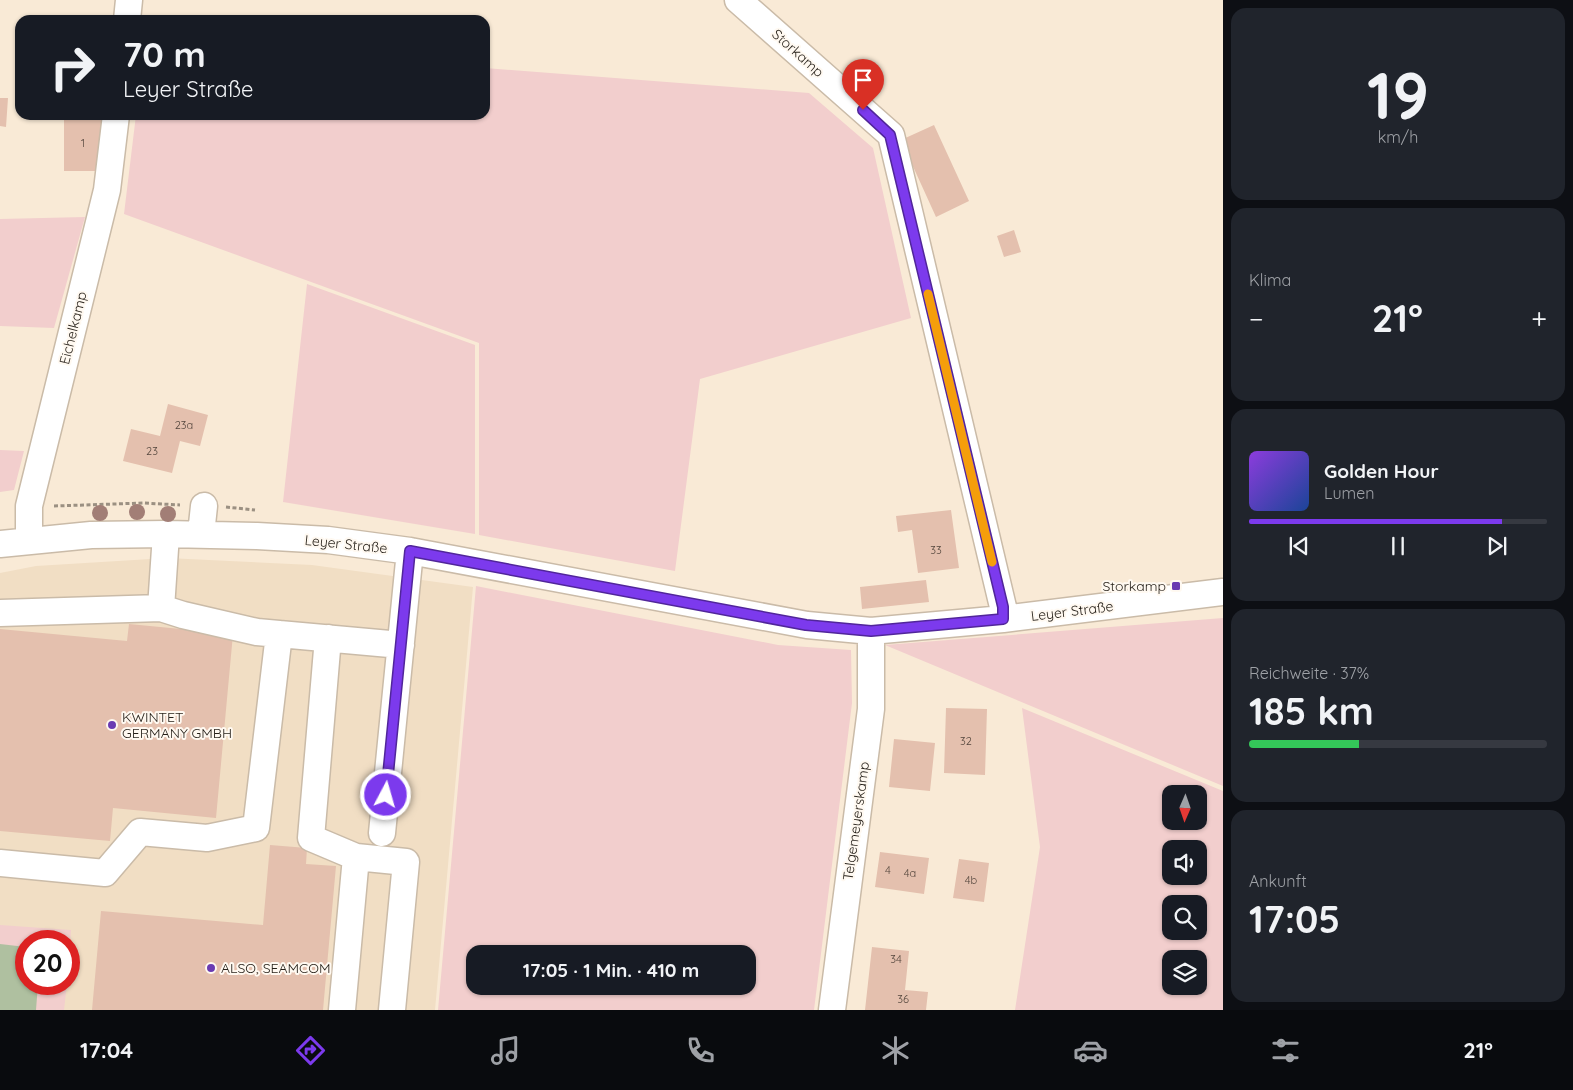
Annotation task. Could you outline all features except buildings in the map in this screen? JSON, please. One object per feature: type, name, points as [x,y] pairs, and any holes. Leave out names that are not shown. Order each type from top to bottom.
[{"type":"street","points":[[128,15],[129,0]]},
{"type":"street","name":"Storkamp","points":[[738,0],[890,135],[1003,607],[1003,619]]},
{"type":"street","name":"Eichelkamp","points":[[29,540],[29,506],[107,190],[115,120]]},
{"type":"street","points":[[201,534],[204,506]]},
{"type":"street","points":[[161,608],[166,534]]},
{"type":"street","name":"Leyer Straße","points":[[0,544],[91,535],[166,534],[328,540],[410,551],[806,625],[871,631],[1003,619],[1223,592]]},
{"type":"street","points":[[382,833],[410,551]]},
{"type":"street","points":[[0,613],[161,608],[257,632],[401,645]]},
{"type":"street","name":"Telgemeyerskamp","points":[[832,1010],[871,709],[871,631]]},
{"type":"street","points":[[0,863],[105,873],[140,832],[207,838],[256,828],[279,634]]},
{"type":"street","points":[[328,638],[311,838],[356,857],[406,862],[392,1010]]},
{"type":"street","points":[[342,1010],[356,857]]},
{"type":"shaded area","points":[[490,68],[809,93],[873,148],[911,318],[700,379],[675,571],[479,535],[479,343],[124,214],[135,120],[490,120]]},
{"type":"shaded area","points":[[85,217],[54,328],[0,326],[0,219]]},
{"type":"shaded area","points":[[307,284],[475,345],[475,534],[283,502]]},
{"type":"shaded area","points":[[0,450],[24,451],[14,490],[0,492]]},
{"type":"shaded area","points":[[167,558],[312,565],[473,587],[435,1010],[0,1010],[0,573],[36,566]]},
{"type":"shaded area","points":[[476,586],[778,645],[851,650],[852,703],[814,1010],[438,1010]]},
{"type":"shaded area","points":[[1223,618],[1223,786],[885,645]]},
{"type":"shaded area","points":[[1022,708],[1223,791],[1223,1010],[1015,1010],[1040,847]]},
{"type":"shaded area","points":[[0,925],[71,930],[15,930],[15,995],[66,995],[64,1010],[0,1010]]},
{"type":"shaded area","points":[[0,944],[15,946],[15,995],[37,995],[36,1010],[0,1010]]},
{"type":"slow traffic","points":[[928,294],[992,562]]},
{"type":"place","name":"Storkamp","points":[[1176,586]]},
{"type":"place","name":"KWINTET GERMANY GMBH","points":[[112,725]]},
{"type":"place","name":"ALSO, SEAMCOM","points":[[211,968]]},
{"type":"route","points":[[386,795],[410,551],[806,625],[871,631],[1003,619],[1003,607],[890,135],[863,110]]}]
